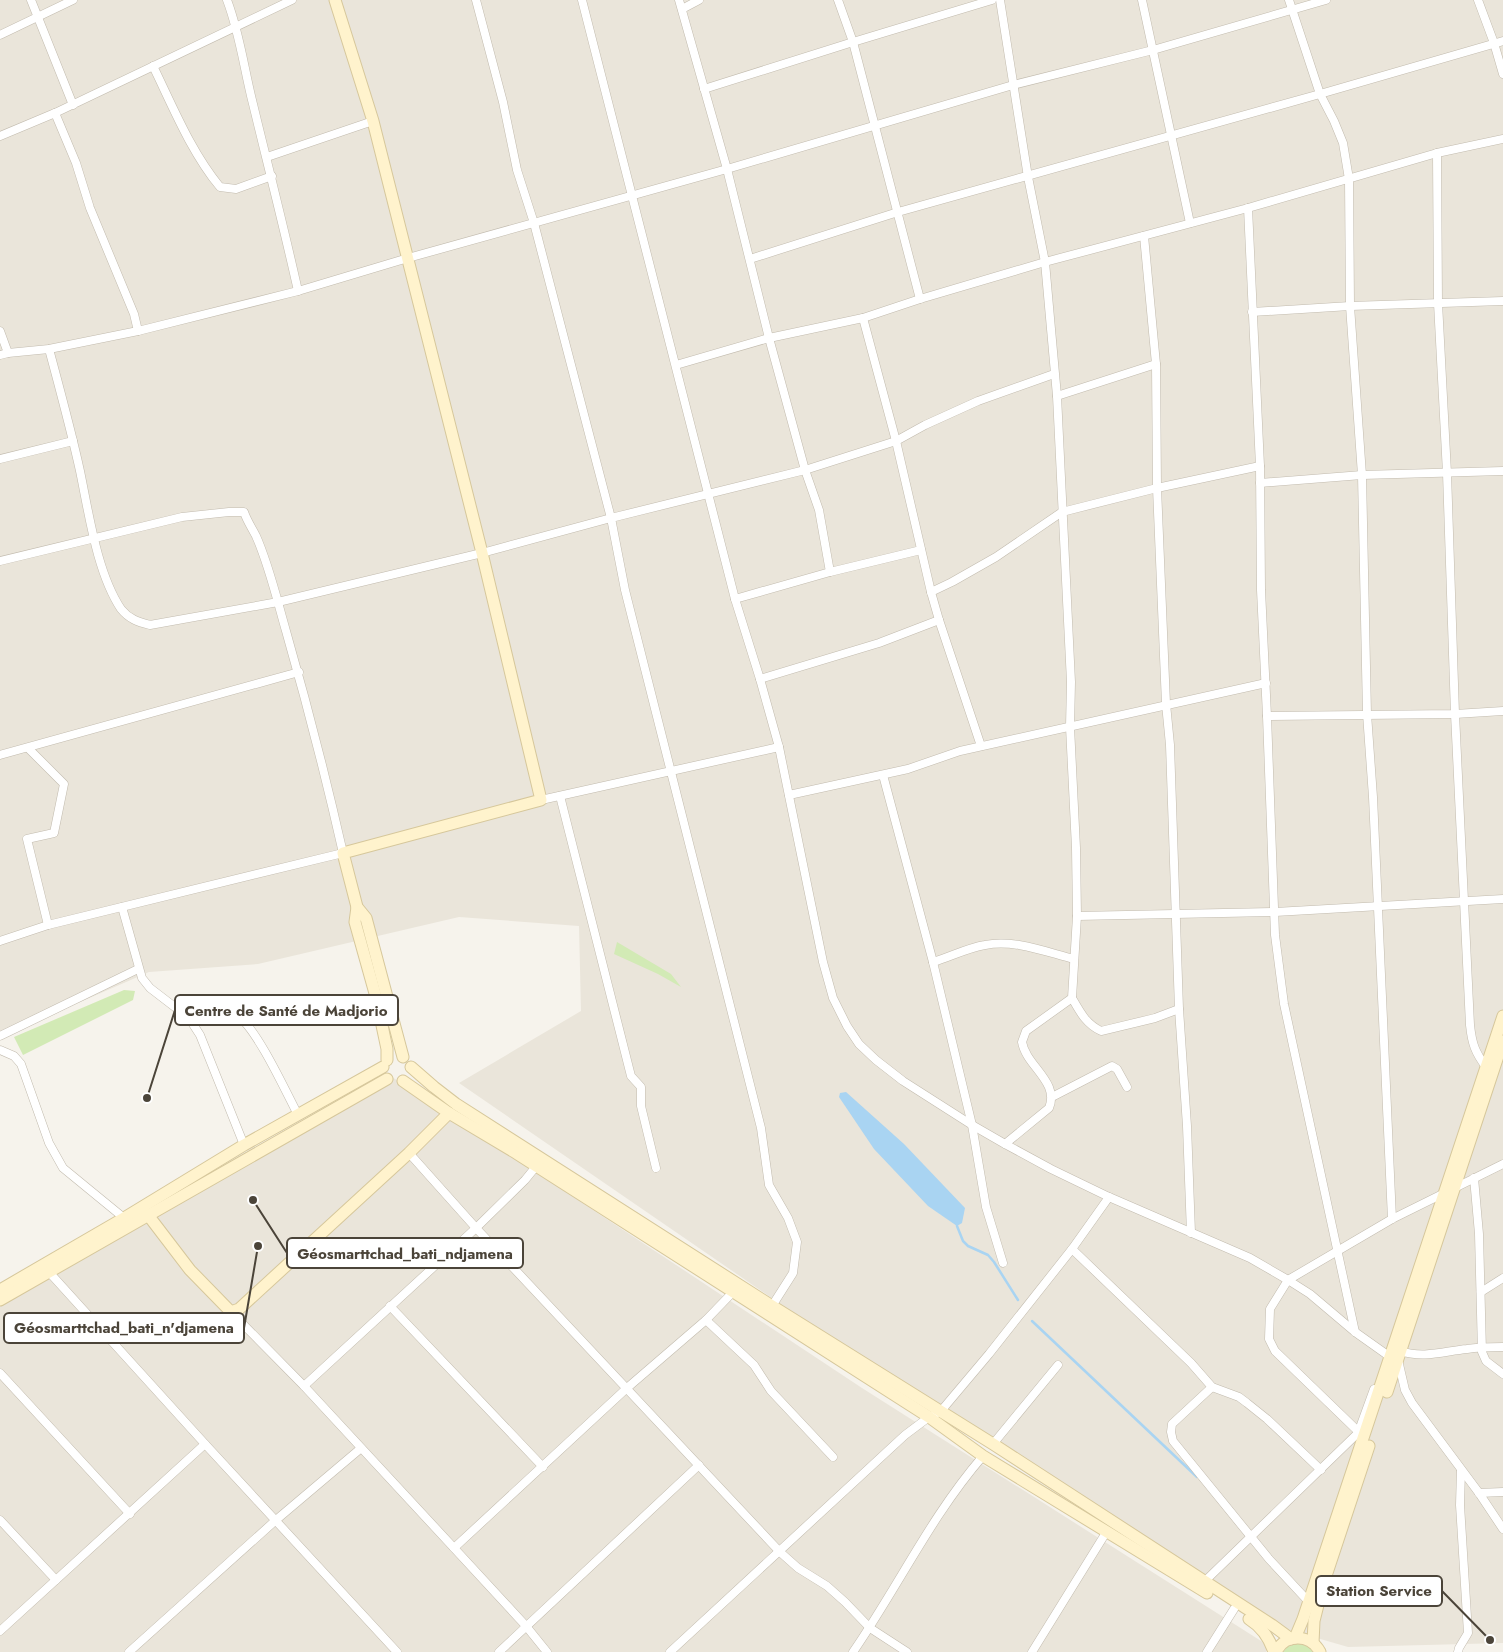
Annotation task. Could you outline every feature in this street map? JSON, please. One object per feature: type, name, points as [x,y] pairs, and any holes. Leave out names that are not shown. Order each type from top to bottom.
[{"type":"street","points":[[31,0],[73,104]]},
{"type":"street","points":[[0,35],[73,0]]},
{"type":"street","points":[[227,0],[237,26],[253,103],[298,291]]},
{"type":"street","points":[[0,136],[55,113],[292,0]]},
{"type":"street","points":[[335,0],[373,121],[482,553],[541,800]]},
{"type":"street","points":[[476,0],[503,102],[517,170],[534,223],[611,518],[625,590],[761,1128],[769,1185],[788,1218],[797,1242],[793,1273],[772,1306]]},
{"type":"street","points":[[582,0],[735,598],[779,747],[823,962],[833,998],[847,1026],[859,1044],[903,1081],[972,1125],[1051,1169],[1109,1197],[1250,1258],[1310,1294],[1355,1332],[1394,1355],[1420,1355],[1503,1347]]},
{"type":"street","points":[[680,0],[727,169],[769,338],[805,470],[819,510],[830,572]]},
{"type":"street","points":[[682,9],[699,0]]},
{"type":"street","points":[[838,0],[852,42],[920,299]]},
{"type":"street","points":[[704,89],[992,0]]},
{"type":"street","points":[[1000,0],[1028,177],[1045,262],[1057,396],[1071,682],[1070,727],[1076,848],[1077,916],[1072,998],[1085,1020],[1101,1031],[1156,1018],[1179,1009]]},
{"type":"street","points":[[1142,0],[1190,223]]},
{"type":"street","points":[[1289,0],[1320,94],[1343,142],[1349,178],[1350,306],[1362,475],[1367,714],[1374,797],[1392,1219]]},
{"type":"street","points":[[0,331],[4,354],[49,349],[138,331],[298,291],[408,258],[874,127],[1013,85],[1153,50],[1326,0]]},
{"type":"street","points":[[1478,0],[1503,74]]},
{"type":"street","points":[[750,258],[898,212],[1320,94],[1503,40]]},
{"type":"street","points":[[153,66],[191,144],[210,175],[220,187],[228,190],[236,189],[272,176]]},
{"type":"street","points":[[55,113],[76,163],[90,208],[134,314],[138,331]]},
{"type":"street","points":[[267,157],[373,121]]},
{"type":"street","points":[[676,365],[769,338],[863,318],[1045,262],[1248,208],[1438,154],[1503,139]]},
{"type":"street","points":[[1438,154],[1438,303],[1447,473],[1455,714],[1472,1044],[1486,1068]]},
{"type":"street","points":[[1248,208],[1260,466],[1261,590],[1277,959],[1284,1004],[1355,1332]]},
{"type":"street","points":[[1144,236],[1156,364],[1157,488],[1166,704],[1170,745],[1179,1009],[1191,1233]]},
{"type":"street","points":[[1252,312],[1503,300]]},
{"type":"street","points":[[863,318],[896,442],[931,592],[981,746]]},
{"type":"street","points":[[49,349],[107,583],[122,610],[134,621],[150,625],[278,602],[482,553],[611,518],[805,470],[896,442],[924,425],[978,401],[1054,374]]},
{"type":"street","points":[[1057,396],[1156,364]]},
{"type":"street","points":[[0,460],[73,441]]},
{"type":"street","points":[[931,592],[996,557],[1062,512],[1157,488],[1260,466]]},
{"type":"street","points":[[1260,483],[1362,475],[1503,471]]},
{"type":"street","points":[[0,561],[182,517],[244,512],[249,525],[256,535],[278,602],[299,672],[323,767],[357,907],[355,922],[376,997],[387,1049],[385,1076],[395,1083],[403,1081],[409,1075],[410,1067]]},
{"type":"street","points":[[735,598],[921,550]]},
{"type":"street","points":[[760,679],[879,643],[939,620]]},
{"type":"street","points":[[0,755],[299,672]]},
{"type":"street","points":[[789,795],[908,770],[960,751],[981,746],[1266,683]]},
{"type":"street","points":[[1267,716],[1455,714],[1503,710]]},
{"type":"street","points":[[0,940],[122,907],[343,853],[541,800],[779,747]]},
{"type":"street","points":[[28,748],[64,784],[54,833],[27,839],[48,926]]},
{"type":"street","points":[[882,774],[933,962],[972,1125],[986,1207],[1003,1263]]},
{"type":"street","points":[[560,796],[631,1076],[641,1087],[641,1106],[656,1168]]},
{"type":"street","points":[[1077,916],[1275,912],[1503,899]]},
{"type":"street","points":[[122,907],[142,978],[150,988],[190,1018],[200,1035],[244,1144]]},
{"type":"street","points":[[357,907],[366,918],[403,1057],[410,1067],[450,1099],[540,1162],[734,1292],[929,1417],[983,1456],[1234,1609],[1260,1627],[1275,1652],[1284,1642],[1293,1638],[1309,1602],[1361,1435],[1394,1355],[1455,1188],[1503,1041]]},
{"type":"street","points":[[933,962],[984,945],[1000,943],[1074,959]]},
{"type":"street","points":[[0,1036],[138,969]]},
{"type":"street","points":[[1005,1144],[1049,1108],[1052,1097],[1049,1087],[1025,1053],[1022,1042],[1026,1031],[1072,998]]},
{"type":"street","points":[[190,1018],[202,1012],[219,1012],[237,1016],[251,1028],[298,1114]]},
{"type":"street","points":[[1319,1649],[1314,1620],[1323,1584],[1444,1194],[1503,1016]]},
{"type":"street","points":[[0,1050],[14,1056],[21,1064],[50,1143],[63,1168],[124,1218]]},
{"type":"street","points":[[0,1290],[124,1218],[244,1144],[385,1064],[394,1056],[403,1057]]},
{"type":"street","points":[[1052,1097],[1112,1066],[1117,1069],[1126,1087]]},
{"type":"street","points":[[0,1300],[387,1079]]},
{"type":"street","points":[[403,1081],[449,1113],[568,1176],[993,1444],[1272,1625],[1293,1638],[1307,1640],[1319,1649]]},
{"type":"street","points":[[231,1312],[248,1303],[409,1153],[449,1113]]},
{"type":"street","points":[[409,1153],[476,1228],[780,1552],[798,1568],[827,1586],[870,1628],[907,1652]]},
{"type":"street","points":[[304,1386],[476,1228],[526,1180],[540,1162]]},
{"type":"street","points":[[1361,1435],[1275,1351],[1269,1339],[1270,1309],[1288,1280],[1392,1219],[1503,1164]]},
{"type":"street","points":[[1474,1178],[1479,1234],[1482,1348],[1486,1361],[1503,1374]]},
{"type":"street","points":[[670,1652],[905,1435],[929,1417],[941,1411],[1072,1249],[1109,1197]]},
{"type":"street","points":[[148,1215],[190,1270],[304,1386],[360,1449],[526,1626],[547,1652]]},
{"type":"street","points":[[1072,1249],[1191,1363],[1212,1387],[1247,1402],[1321,1470]]},
{"type":"street","points":[[50,1272],[205,1444],[397,1652]]},
{"type":"street","points":[[1481,1292],[1503,1278]]},
{"type":"street","points":[[454,1548],[544,1467],[627,1388],[706,1320],[734,1292]]},
{"type":"street","points":[[390,1306],[544,1467]]},
{"type":"street","points":[[706,1320],[746,1358],[771,1391],[833,1457]]},
{"type":"street","points":[[1394,1355],[1405,1390],[1412,1403],[1479,1493],[1503,1529]]},
{"type":"street","points":[[993,1444],[1058,1365]]},
{"type":"street","points":[[0,1373],[130,1514]]},
{"type":"street","points":[[1212,1387],[1172,1424],[1173,1441],[1269,1560],[1309,1602]]},
{"type":"street","points":[[1204,1582],[1321,1470],[1361,1435]]},
{"type":"street","points":[[0,1631],[205,1444]]},
{"type":"street","points":[[129,1652],[276,1520],[360,1449]]},
{"type":"street","points":[[853,1652],[870,1628],[946,1502],[983,1456]]},
{"type":"street","points":[[499,1652],[698,1465]]},
{"type":"street","points":[[1458,1652],[1468,1633],[1460,1506],[1461,1470]]},
{"type":"street","points":[[1479,1493],[1503,1492]]},
{"type":"street","points":[[0,1520],[56,1580]]},
{"type":"street","points":[[1032,1652],[1107,1532]]},
{"type":"street","points":[[1207,1652],[1234,1609]]},
{"type":"shaded area","points":[[0,0],[1503,0],[1503,1643],[1348,1647],[1272,1625],[827,1336],[459,1083],[581,1011],[579,926],[459,917],[258,964],[149,972],[0,1037]]},
{"type":"shaded area","points":[[392,1077],[862,1388],[1269,1646],[1266,1652],[0,1652],[0,1302]]},
{"type":"green space","points":[[617,942],[671,974],[681,987],[614,954]]},
{"type":"green space","points":[[124,990],[135,991],[133,1000],[23,1055],[14,1037]]},
{"type":"green space","points":[[1298,1643],[1309,1647],[1313,1652],[1283,1652],[1287,1647]]},
{"type":"water","points":[[846,1092],[904,1144],[965,1208],[962,1223],[957,1226],[928,1206],[874,1149],[839,1097],[840,1093]]},
{"type":"waterway","points":[[957,1226],[963,1241],[968,1246],[988,1255],[994,1262],[1018,1300]]},
{"type":"waterway","points":[[1032,1321],[1197,1477]]},
{"type":"place","name":"Centre de Santé de Madjorio","points":[[147,1098]]},
{"type":"place","name":"Géosmarttchad_bati_ndjamena","points":[[253,1200]]},
{"type":"place","name":"Géosmarttchad_bati_n'djamena","points":[[258,1246]]},
{"type":"place","name":"Station Service","points":[[1490,1640]]}]
